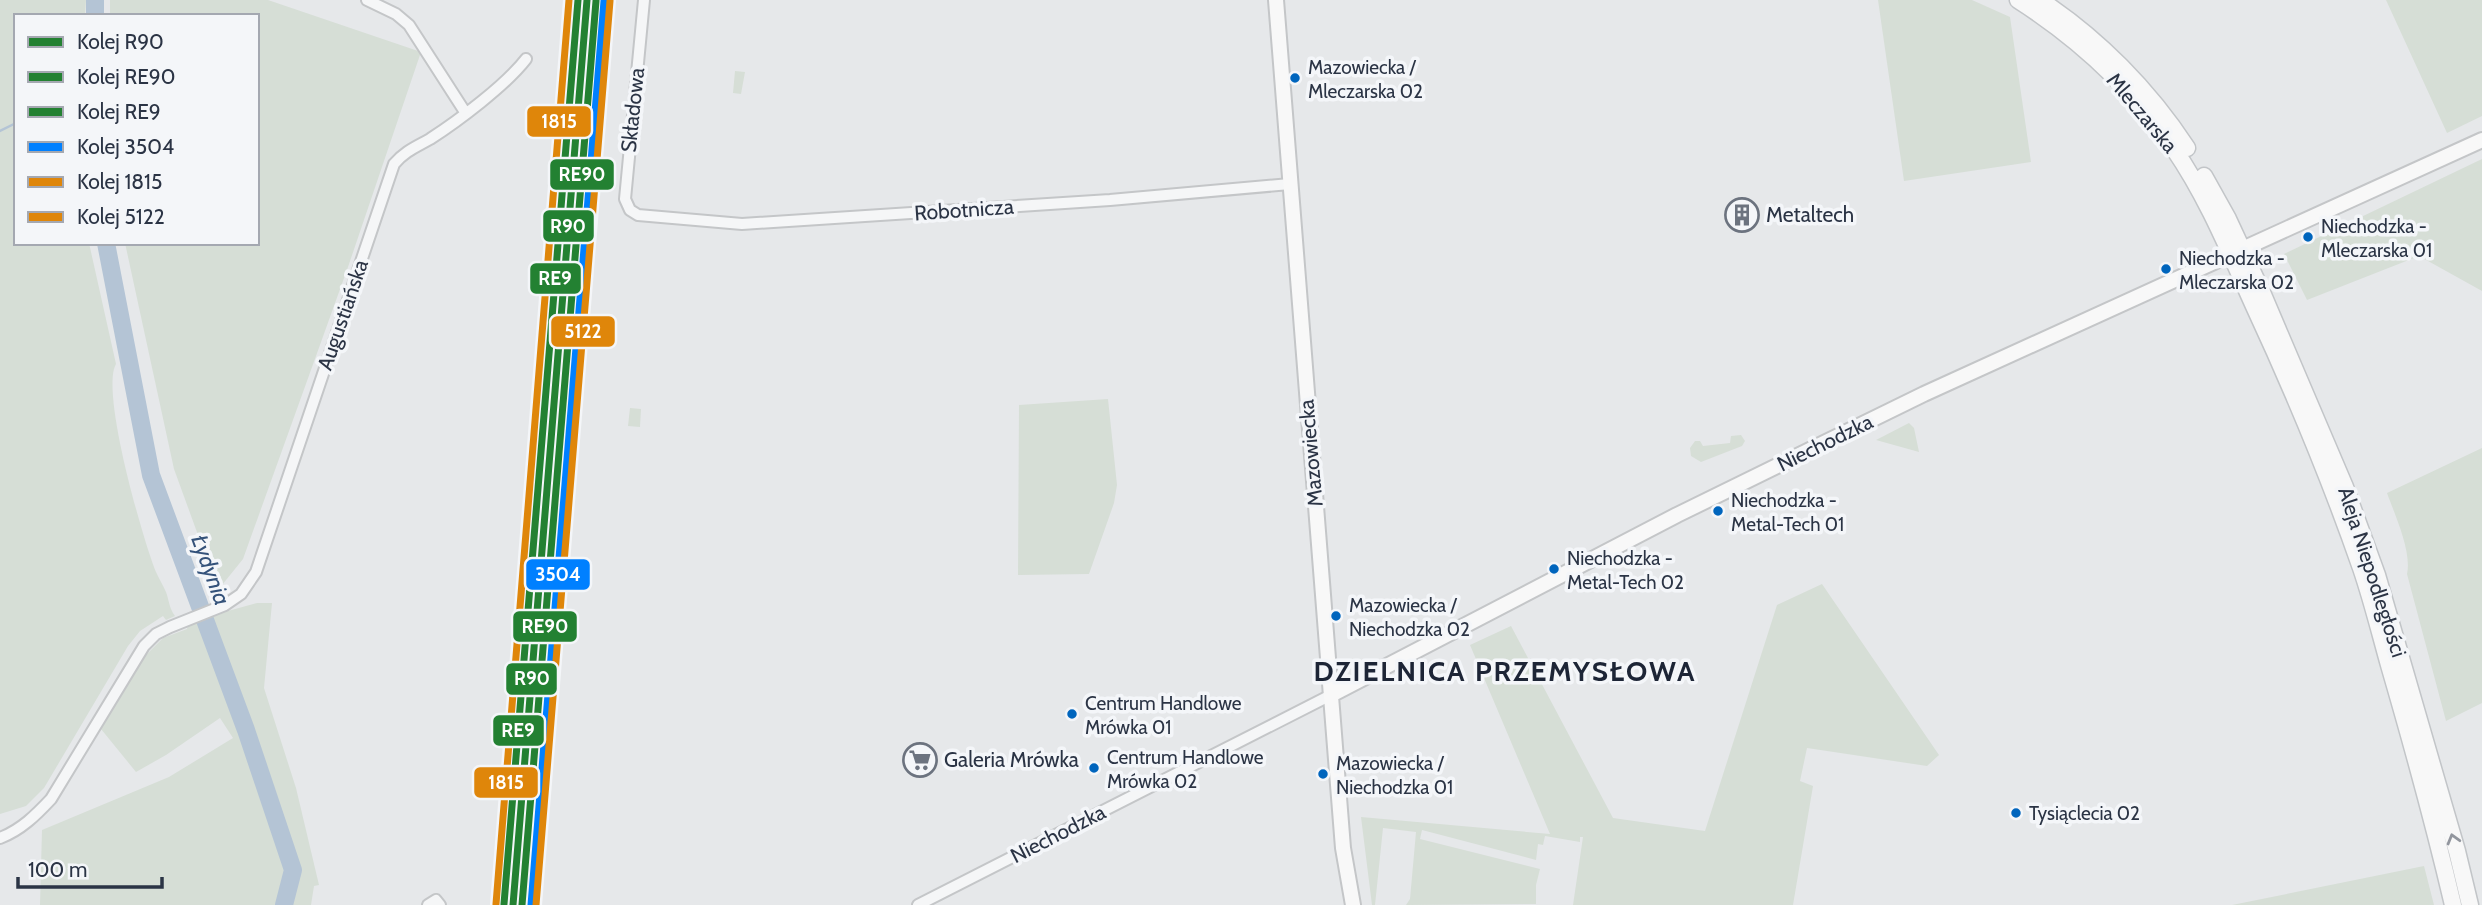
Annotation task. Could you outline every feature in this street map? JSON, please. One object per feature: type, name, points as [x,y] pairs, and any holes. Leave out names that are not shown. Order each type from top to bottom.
[{"type":"main road","name":"Mleczarska","points":[[2018,0],[2101,63],[2153,120],[2198,187],[2237,253]]},
{"type":"main road","name":"Mleczarska","points":[[2039,0],[2106,52],[2161,112],[2207,180],[2237,253]]},
{"type":"main road","name":"Aleja Niepodległości","points":[[2237,253],[2361,569],[2412,742],[2453,905]]},
{"type":"main road","name":"Aleja Niepodległości","points":[[2237,253],[2345,487],[2377,575],[2470,905]]},
{"type":"street","points":[[367,0],[396,14],[409,24],[465,112]]},
{"type":"street","name":"Składowa","points":[[638,215],[630,210],[625,199],[644,0]]},
{"type":"street","name":"Mazowiecka","points":[[1276,0],[1343,848],[1353,905]]},
{"type":"street","name":"Augustiańska","points":[[0,838],[33,819],[51,799],[144,646],[156,634],[215,611],[241,594],[256,572],[394,164],[402,154],[429,139],[513,76],[526,59]]},
{"type":"street","name":"Niechodzka","points":[[918,905],[1677,515],[1924,394],[2482,141]]},
{"type":"street","name":"Robotnicza","points":[[638,215],[742,224],[1110,200],[1290,184]]},
{"type":"street","points":[[428,905],[436,900],[440,905]]},
{"type":"shaded area","points":[[0,0],[86,0],[85,14],[14,14],[14,245],[89,245],[116,364],[113,379],[114,403],[125,466],[150,555],[175,616],[166,620],[163,616],[140,631],[128,646],[44,788],[26,806],[0,814]]},
{"type":"shaded area","points":[[110,0],[268,0],[421,52],[348,267],[243,559],[218,590],[174,469],[125,245],[259,245],[259,14],[110,14]]},
{"type":"shaded area","points":[[1878,0],[1972,0],[2010,17],[2031,162],[1904,181]]},
{"type":"shaded area","points":[[2386,0],[2482,0],[2482,116],[2447,133]]},
{"type":"shaded area","points":[[735,71],[745,72],[741,94],[733,93]]},
{"type":"shaded area","points":[[2482,159],[2482,291],[2419,256],[2307,300],[2284,254]]},
{"type":"shaded area","points":[[1108,399],[1117,485],[1114,503],[1089,574],[1018,575],[1019,405]]},
{"type":"shaded area","points":[[630,408],[641,409],[640,427],[628,426]]},
{"type":"shaded area","points":[[1909,423],[1914,428],[1919,452],[1876,440]]},
{"type":"shaded area","points":[[1741,435],[1745,441],[1742,446],[1701,462],[1691,456],[1690,448],[1695,441],[1700,441],[1703,446],[1730,443],[1731,436]]},
{"type":"shaded area","points":[[2482,448],[2482,703],[2446,721],[2407,574],[2405,545],[2387,493]]},
{"type":"shaded area","points":[[1822,584],[1939,755],[1927,766],[1807,748],[1800,781],[1813,786],[1793,905],[1573,905],[1583,837],[1580,837],[1580,842],[1545,836],[1543,845],[1538,844],[1536,860],[1422,830],[1420,839],[1540,869],[1536,885],[1536,904],[1406,905],[1410,899],[1416,832],[1383,828],[1375,905],[1372,905],[1361,817],[1550,834],[1470,645],[1511,626],[1613,818],[1705,831],[1777,605]]},
{"type":"shaded area","points":[[257,603],[272,603],[264,688],[296,788],[319,885],[314,886],[311,905],[40,905],[42,830],[169,777],[233,738],[220,718],[136,772],[101,729],[141,660],[163,638],[187,629],[189,620],[215,611],[217,614]]},
{"type":"shaded area","points":[[2424,866],[2434,905],[2232,905]]},
{"type":"waterway","name":"Łydynia","points":[[95,0],[95,14]]},
{"type":"waterway","points":[[0,131],[14,124]]},
{"type":"waterway","name":"Łydynia","points":[[106,245],[151,475],[246,730],[293,870],[284,905]]},
{"type":"railway","points":[[532,905],[556,654],[557,571],[604,0]]},
{"type":"rail line","name":"1815","points":[[496,904],[569,0]]},
{"type":"rail line","name":"RE9","points":[[504,904],[578,0]]},
{"type":"rail line","name":"R90","points":[[513,905],[587,0]]},
{"type":"rail line","name":"RE90","points":[[522,905],[596,1]]},
{"type":"rail line","name":"3504","points":[[531,905],[604,1]]},
{"type":"rail line","name":"5122","points":[[536,905],[610,1]]},
{"type":"place","name":"Mazowiecka / Mleczarska 02","points":[[1295,78]]},
{"type":"place","name":"Metaltech","points":[[1742,215]]},
{"type":"place","name":"Niechodzka - Mleczarska 01","points":[[2308,237]]},
{"type":"place","name":"Niechodzka - Mleczarska 02","points":[[2166,269]]},
{"type":"place","name":"Niechodzka - Metal-Tech 01","points":[[1718,511]]},
{"type":"place","name":"Niechodzka - Metal-Tech 02","points":[[1554,569]]},
{"type":"place","name":"Mazowiecka / Niechodzka 02","points":[[1336,616]]},
{"type":"place","name":"Centrum Handlowe Mrówka 01","points":[[1072,714]]},
{"type":"place","name":"Galeria Mrówka","points":[[920,760]]},
{"type":"place","name":"Centrum Handlowe Mrówka 02","points":[[1094,768]]},
{"type":"place","name":"Mazowiecka / Niechodzka 01","points":[[1323,774]]},
{"type":"place","name":"Tysiąclecia 02","points":[[2016,813]]},
{"type":"district","name":"DZIELNICA PRZEMYSŁOWA","points":[[1505,671]]}]
